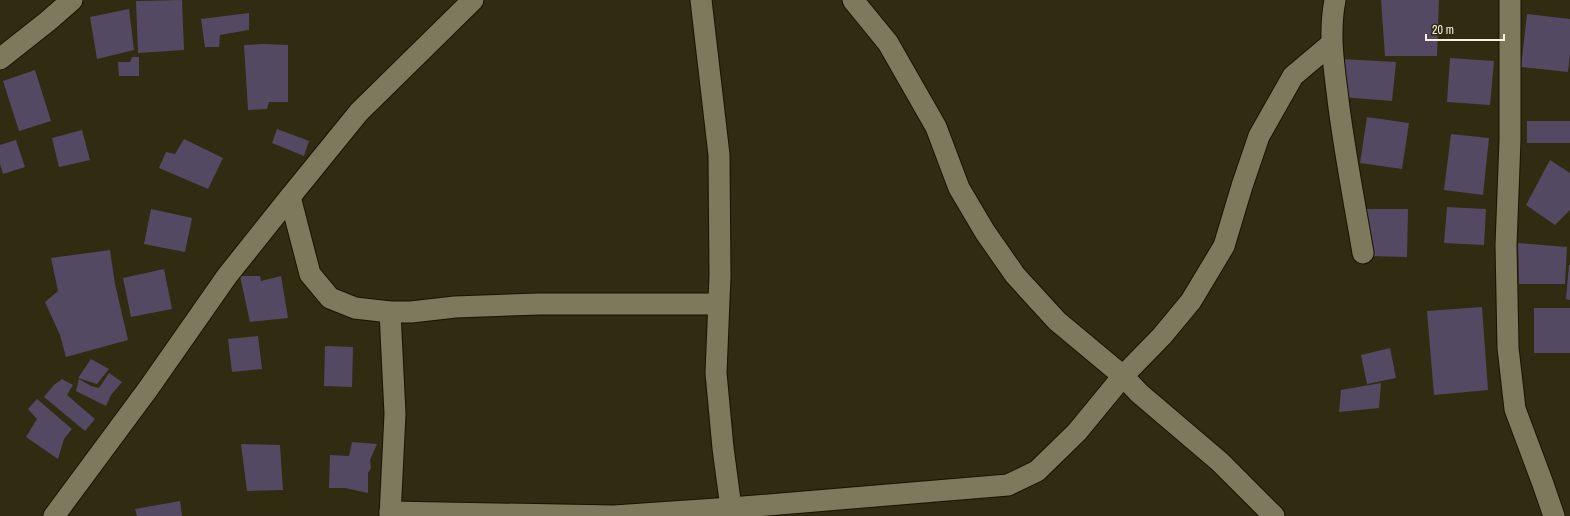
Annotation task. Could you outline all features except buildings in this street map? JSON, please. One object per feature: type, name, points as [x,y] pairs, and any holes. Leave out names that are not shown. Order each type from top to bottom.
[{"type":"street","points":[[0,59],[72,0]]},
{"type":"street","points":[[54,516],[148,389],[227,276],[290,197],[359,112],[472,0]]},
{"type":"street","points":[[702,0],[719,155],[720,276],[716,373],[722,448],[731,508]]},
{"type":"street","points":[[853,0],[888,42],[936,127],[959,188],[985,232],[1015,275],[1058,321],[1220,462],[1274,516]]},
{"type":"street","points":[[1335,0],[1332,14],[1331,44],[1340,116],[1363,253]]},
{"type":"street","points":[[1510,0],[1510,140],[1506,245],[1508,348],[1515,410],[1554,516]]},
{"type":"street","points":[[390,312],[395,414],[390,514],[614,516],[731,508],[758,510],[1008,485],[1037,472],[1077,432],[1123,376],[1162,336],[1191,301],[1224,246],[1259,136],[1294,76],[1331,44]]},
{"type":"street","points":[[290,197],[310,274],[330,298],[355,308],[390,312],[411,312],[455,307],[539,304],[718,304]]}]
